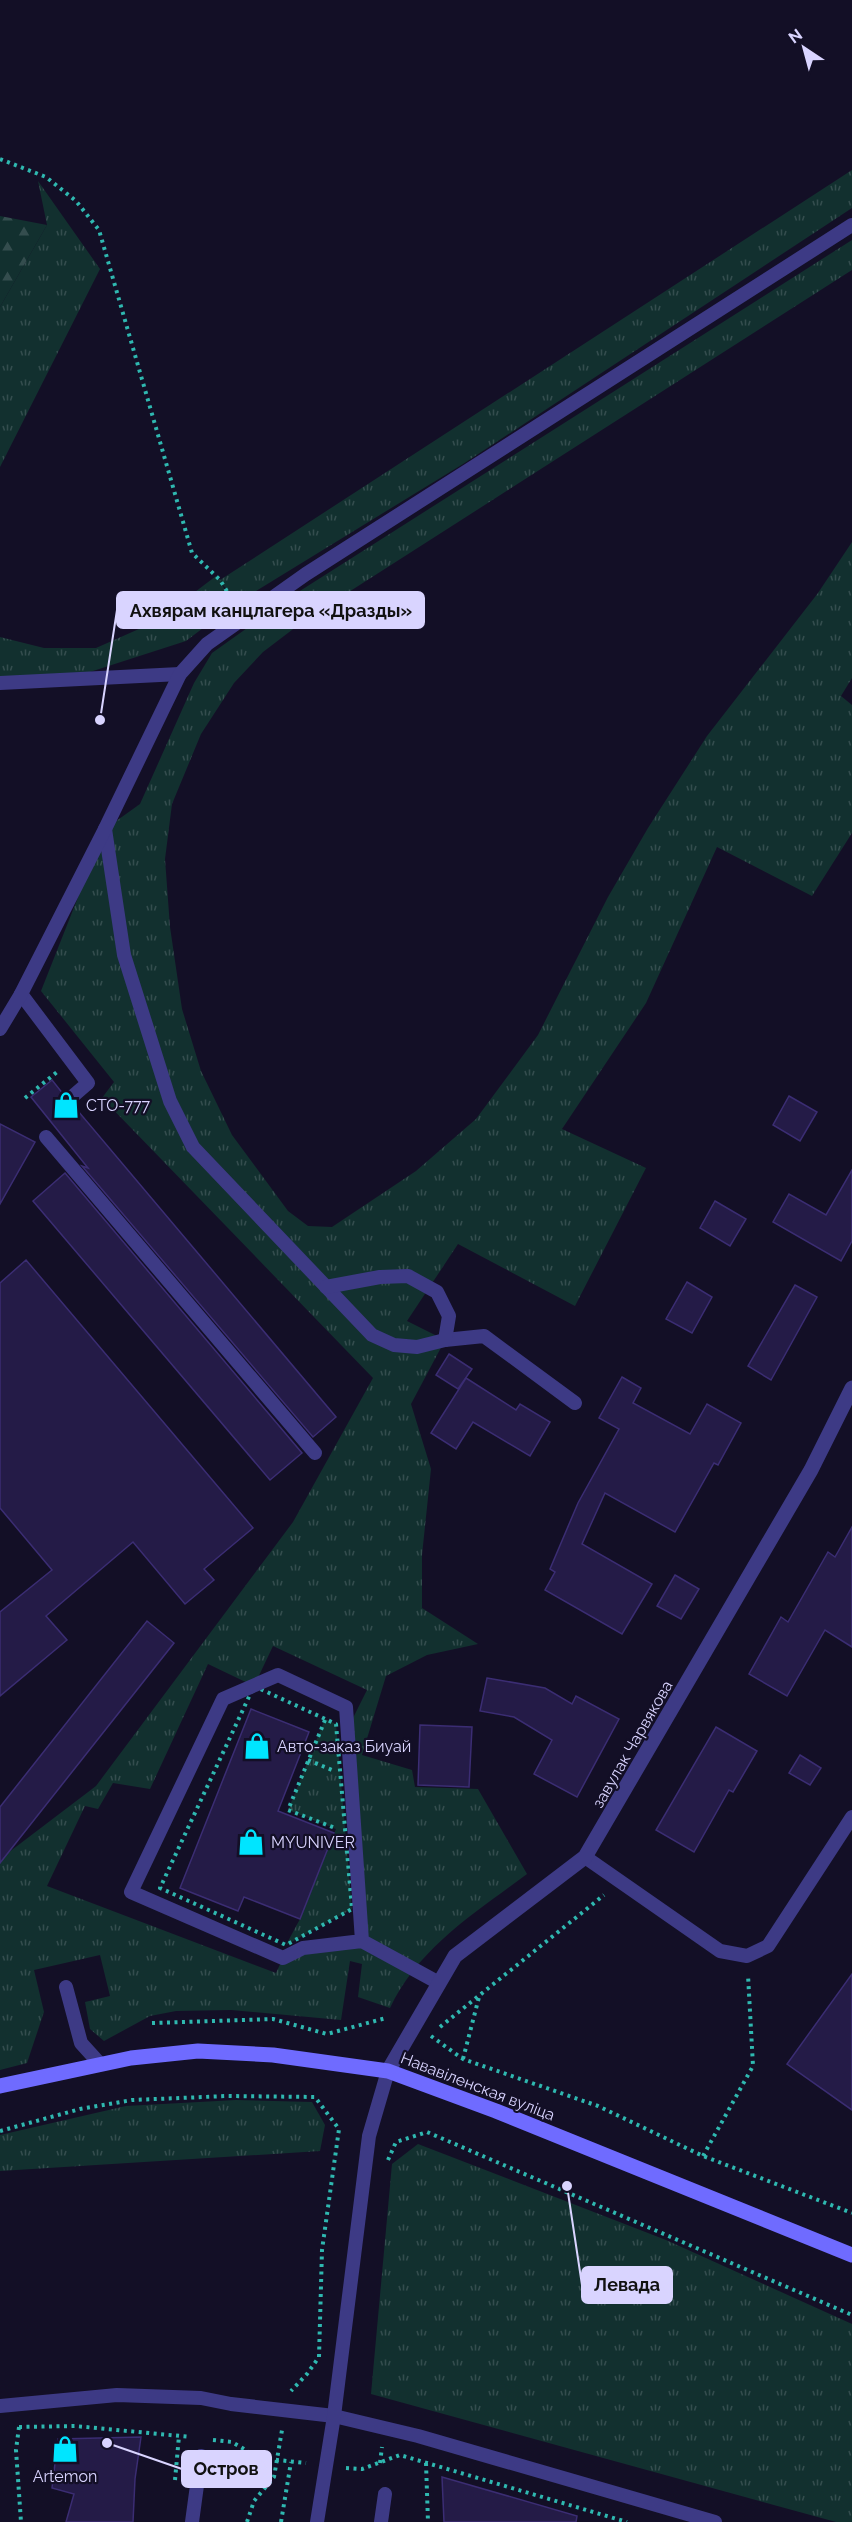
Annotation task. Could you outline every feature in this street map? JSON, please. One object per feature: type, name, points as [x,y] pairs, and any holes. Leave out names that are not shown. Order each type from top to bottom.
[{"type":"street","name":"завулак Чарвякова","points":[[388,2071],[455,1956],[585,1857],[811,1470],[852,1388]]},
{"type":"street","name":"Нававіленская вуліца","points":[[0,2086],[131,2058],[198,2051],[273,2055],[388,2071],[496,2111],[852,2255]]},
{"type":"lane","points":[[0,1029],[21,994],[105,830],[180,674],[207,644],[243,617],[852,225]]},
{"type":"lane","points":[[0,683],[180,674]]},
{"type":"lane","points":[[105,830],[123,955],[170,1101],[193,1147],[372,1335],[394,1345],[417,1347],[445,1340],[484,1336],[575,1403]]},
{"type":"lane","points":[[21,994],[88,1083],[73,1096]]},
{"type":"lane","points":[[46,1137],[315,1453]]},
{"type":"lane","points":[[326,1287],[380,1276],[408,1276],[437,1292],[449,1316],[445,1340]]},
{"type":"lane","points":[[362,1941],[346,1707],[278,1675],[223,1699],[131,1892],[283,1958],[303,1948],[362,1941],[439,1983]]},
{"type":"lane","points":[[585,1857],[720,1951],[747,1956],[768,1946],[852,1817]]},
{"type":"lane","points":[[66,1987],[81,2043],[100,2064]]},
{"type":"lane","points":[[317,2522],[334,2416],[369,2136],[388,2071]]},
{"type":"lane","points":[[0,2406],[117,2395],[201,2398],[231,2404],[334,2416],[386,2428],[695,2519],[715,2522]]},
{"type":"lane","points":[[192,2522],[201,2456]]},
{"type":"lane","points":[[381,2522],[385,2494]]},
{"type":"path","points":[[0,159],[46,177],[76,201],[99,230],[192,553],[220,580],[243,617]]},
{"type":"path","points":[[25,1098],[72,1061]]},
{"type":"path","points":[[254,1686],[325,1719],[336,1724],[352,1909],[286,1945],[160,1888],[254,1686]]},
{"type":"path","points":[[325,1719],[288,1810],[346,1832]]},
{"type":"path","points":[[308,1760],[340,1774]]},
{"type":"path","points":[[620,1882],[430,2035],[463,2059],[598,2106],[703,2156],[852,2213]]},
{"type":"path","points":[[703,2156],[753,2066],[747,1956]]},
{"type":"path","points":[[463,2059],[479,1996]]},
{"type":"path","points":[[152,2023],[273,2019],[327,2034],[386,2018]]},
{"type":"path","points":[[0,2131],[80,2109],[132,2100],[226,2096],[315,2097],[339,2129],[322,2250],[319,2357],[289,2394],[284,2410],[274,2476],[254,2501],[247,2522]]},
{"type":"path","points":[[386,2171],[388,2159],[396,2142],[427,2132],[852,2315]]},
{"type":"path","points":[[12,2426],[75,2426],[201,2439]]},
{"type":"path","points":[[19,2427],[16,2450],[21,2522]]},
{"type":"path","points":[[380,2463],[386,2428]]},
{"type":"path","points":[[173,2490],[179,2436]]},
{"type":"path","points":[[211,2440],[232,2442],[259,2458],[362,2469],[400,2455],[627,2522]]},
{"type":"path","points":[[281,2522],[291,2462]]},
{"type":"path","points":[[426,2463],[428,2522]]},
{"type":"green space","points":[[852,170],[852,208],[463,464],[238,602],[222,584],[232,606],[186,641],[65,680],[0,683],[0,637],[44,648],[96,648],[157,621],[216,576],[220,580]]},
{"type":"green space","points":[[38,181],[100,269],[0,467],[0,307],[47,225]]},
{"type":"green space","points":[[0,216],[47,225],[0,307]]},
{"type":"green space","points":[[852,240],[852,270],[305,620],[263,652],[234,683],[201,734],[172,804],[165,859],[170,927],[182,1009],[201,1071],[232,1135],[288,1211],[308,1226],[332,1227],[416,1171],[476,1119],[538,1035],[608,897],[648,828],[707,736],[818,593],[852,542],[852,678],[841,696],[852,705],[852,833],[812,896],[717,847],[646,1003],[562,1129],[646,1168],[575,1306],[458,1244],[407,1321],[445,1340],[411,1404],[431,1469],[422,1555],[422,1608],[478,1644],[427,1655],[386,1676],[362,1755],[412,1770],[415,1787],[478,1789],[527,1874],[468,1917],[432,1949],[402,1986],[390,2008],[358,1997],[362,1964],[350,1961],[341,2020],[231,2010],[176,2011],[150,2016],[104,2041],[90,2029],[85,2002],[110,1996],[100,1955],[34,1970],[44,2012],[27,2063],[0,2070],[0,1859],[96,1786],[293,1522],[373,1378],[102,1098],[114,1082],[41,991],[105,829],[140,804],[194,683],[212,653],[292,596]],"holes":[[[273,1646],[367,1690],[348,1728],[362,1941],[283,1958],[276,1973],[47,1886],[85,1806],[98,1809],[113,1783],[150,1789],[208,1664],[254,1686]]]},
{"type":"green space","points":[[325,1719],[336,1724],[352,1909],[286,1945],[300,1919],[336,1829],[288,1810]]},
{"type":"green space","points":[[236,2100],[312,2102],[325,2125],[320,2151],[0,2171],[0,2135],[126,2106]]},
{"type":"green space","points":[[418,2144],[666,2240],[852,2324],[852,2522],[836,2522],[371,2394],[392,2164]]},
{"type":"building","points":[[52,1080],[66,1101],[73,1105],[336,1417],[313,1437],[82,1166],[88,1168],[31,1097]]},
{"type":"building","points":[[789,1096],[817,1112],[800,1141],[773,1125]]},
{"type":"building","points":[[0,1124],[35,1142],[0,1204]]},
{"type":"building","points":[[852,1170],[852,1241],[841,1261],[773,1222],[789,1194],[826,1215]]},
{"type":"building","points":[[65,1173],[302,1453],[270,1480],[33,1201]]},
{"type":"building","points":[[715,1201],[746,1219],[730,1246],[700,1228]]},
{"type":"building","points":[[26,1260],[253,1528],[204,1569],[214,1580],[185,1604],[133,1542],[46,1616],[67,1640],[0,1696],[0,1612],[52,1570],[0,1508],[0,1283]]},
{"type":"building","points":[[687,1282],[712,1297],[692,1333],[666,1319]]},
{"type":"building","points":[[795,1285],[817,1297],[771,1380],[748,1366]]},
{"type":"building","points":[[449,1354],[472,1369],[458,1389],[436,1375]]},
{"type":"building","points":[[622,1377],[641,1388],[633,1403],[690,1434],[707,1404],[741,1423],[718,1465],[714,1463],[675,1532],[605,1493],[582,1544],[652,1584],[622,1634],[545,1590],[555,1572],[550,1569],[578,1503],[619,1429],[599,1418]]},
{"type":"building","points":[[466,1378],[516,1410],[520,1404],[550,1422],[530,1456],[473,1422],[456,1449],[431,1433]]},
{"type":"building","points":[[852,1527],[852,1647],[825,1630],[787,1696],[749,1674],[781,1617],[788,1622],[828,1552],[835,1557]]},
{"type":"building","points":[[675,1575],[699,1589],[681,1619],[657,1606]]},
{"type":"building","points":[[147,1621],[174,1643],[0,1863],[0,1807]]},
{"type":"building","points":[[487,1678],[545,1688],[572,1704],[576,1696],[619,1719],[577,1797],[534,1774],[552,1740],[514,1717],[480,1711]]},
{"type":"building","points":[[251,1709],[309,1732],[278,1811],[334,1833],[300,1919],[244,1897],[238,1911],[180,1888]]},
{"type":"building","points":[[420,1725],[472,1727],[469,1787],[418,1785]]},
{"type":"building","points":[[716,1727],[757,1751],[733,1792],[729,1790],[694,1852],[656,1830]]},
{"type":"building","points":[[800,1755],[821,1768],[810,1785],[789,1773]]},
{"type":"building","points":[[852,1974],[852,2110],[787,2064]]},
{"type":"building","points":[[141,2437],[135,2479],[133,2522],[66,2522],[74,2494],[52,2488],[58,2439]]},
{"type":"building","points":[[442,2477],[577,2516],[576,2522],[444,2522]]},
{"type":"place","name":"Ахвярам канцлагера «Дразды»","points":[[100,720]]},
{"type":"place","name":"СТО-777","points":[[66,1105]]},
{"type":"place","name":"Авто-заказ Биуай","points":[[257,1746]]},
{"type":"place","name":"MYUNIVER","points":[[251,1842]]},
{"type":"place","name":"Левада","points":[[567,2186]]},
{"type":"place","name":"Остров","points":[[107,2443]]},
{"type":"place","name":"Artemon","points":[[65,2449]]}]
